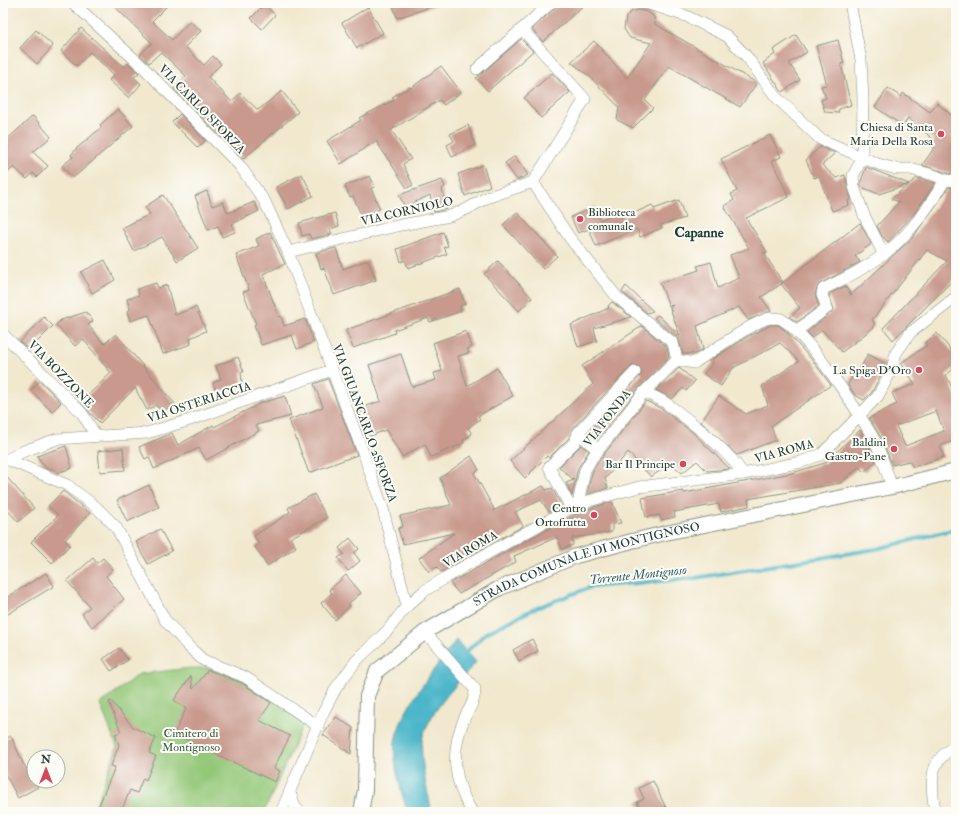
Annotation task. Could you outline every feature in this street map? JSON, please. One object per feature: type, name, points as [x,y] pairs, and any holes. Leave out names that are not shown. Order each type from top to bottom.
[{"type":"street","name":"VIA CARLO SFORZA","points":[[73,3],[143,67],[240,166],[265,202],[288,252]]},
{"type":"street","points":[[478,69],[551,3]]},
{"type":"street","points":[[646,3],[686,16],[728,36],[747,57],[776,96],[820,139],[862,158],[896,169],[910,169],[956,182]]},
{"type":"street","points":[[850,3],[861,60],[863,99],[862,158],[853,176],[854,187],[864,215],[884,255]]},
{"type":"street","points":[[522,29],[585,99],[533,182],[569,237],[617,297],[673,343],[677,360],[694,363],[769,318],[781,319],[796,331],[821,360],[873,437],[892,487]]},
{"type":"street","points":[[796,331],[828,308],[822,295],[823,289],[857,274],[901,241],[927,210],[945,180]]},
{"type":"street","name":"VIA CORNIOLO","points":[[288,252],[400,225],[450,216],[468,209],[486,198],[533,182]]},
{"type":"street","name":"VIA GIUANCARLO 2SFORZA","points":[[288,252],[383,509],[407,606]]},
{"type":"street","name":"VIA ROMA","points":[[281,812],[336,688],[356,661],[387,630],[407,606],[424,591],[468,564],[574,506],[639,487],[743,474],[801,462],[822,454],[878,396],[892,369],[896,354],[910,333],[956,297]]},
{"type":"street","name":"VIA BOZZONE","points":[[3,334],[82,413],[96,436]]},
{"type":"street","name":"VIA FONDA","points":[[574,506],[586,470],[598,450],[644,392],[677,360]]},
{"type":"street","name":"VIA OSTERIACCIA","points":[[6,461],[24,451],[57,439],[154,430],[190,420],[332,370]]},
{"type":"street","points":[[574,506],[549,467],[575,442],[578,434],[635,372]]},
{"type":"street","points":[[644,392],[666,403],[702,432],[738,466],[743,474]]},
{"type":"street","points":[[578,434],[598,450]]},
{"type":"street","points":[[6,461],[67,485],[96,507],[116,527],[165,620],[203,660],[245,677],[318,726]]},
{"type":"street","name":"STRADA COMUNALE DI MONTIGNOSO","points":[[360,812],[365,790],[368,696],[377,671],[498,589],[576,556],[670,532],[892,487],[956,471]]},
{"type":"street","points":[[429,637],[475,688],[475,698],[460,732],[455,764],[458,784],[472,812]]},
{"type":"street","points":[[935,812],[932,788],[933,770],[943,753],[956,746]]},
{"type":"street","points":[[290,793],[295,807],[300,812]]},
{"type":"green space","name":"Cimitero di Montignoso","points":[[190,668],[208,668],[252,684],[304,723],[264,812],[94,811],[117,747],[100,704],[139,674]]},
{"type":"water","points":[[456,640],[476,662],[439,706],[423,736],[423,762],[432,812],[407,812],[398,777],[394,750],[398,729],[420,689]]},
{"type":"building","points":[[111,3],[170,3],[152,21],[172,40],[190,21],[201,31],[185,47],[204,65],[213,56],[221,64],[208,77],[232,102],[240,93],[258,110],[282,91],[298,112],[243,159],[174,89],[186,76],[161,52],[149,63],[140,55],[152,43]]},
{"type":"building","points":[[392,3],[436,3],[437,5],[397,18]]},
{"type":"building","points":[[560,3],[586,3],[543,42],[532,29]]},
{"type":"building","points":[[265,4],[275,15],[262,29],[251,18]]},
{"type":"building","points":[[368,7],[383,33],[357,48],[342,23]]},
{"type":"building","points":[[639,10],[648,12],[654,17],[655,24],[757,83],[740,107],[669,66],[645,100],[653,108],[633,128],[617,120],[619,107],[589,76],[571,62],[594,41],[627,78],[651,43],[630,38],[624,29],[626,17],[631,12]]},
{"type":"building","points":[[81,28],[124,67],[128,63],[139,73],[134,77],[141,84],[129,98],[109,80],[114,75],[90,52],[77,66],[61,51]]},
{"type":"building","points":[[36,30],[53,46],[37,64],[20,48]]},
{"type":"building","points":[[796,35],[807,52],[789,63],[800,80],[782,92],[763,63],[775,54],[773,50]]},
{"type":"building","points":[[521,39],[533,51],[488,91],[476,78]]},
{"type":"building","points":[[838,40],[844,63],[841,64],[851,105],[839,109],[838,113],[825,112],[821,100],[826,98],[821,86],[827,85],[816,46]]},
{"type":"building","points":[[441,66],[461,92],[444,105],[440,100],[391,130],[411,159],[403,164],[413,185],[407,188],[376,141],[341,164],[327,141],[361,120],[359,118],[394,100],[392,97],[410,87],[411,88]]},
{"type":"building","points":[[552,73],[570,92],[541,118],[524,98]]},
{"type":"building","points":[[888,88],[901,97],[903,93],[930,112],[937,103],[956,119],[956,166],[951,174],[922,165],[935,147],[931,144],[934,140],[908,118],[903,126],[875,107]]},
{"type":"building","points":[[118,109],[133,126],[73,178],[62,166],[73,157],[71,155],[77,148],[102,127],[100,125]]},
{"type":"building","points":[[180,114],[205,141],[198,148],[172,122]]},
{"type":"building","points":[[33,116],[51,137],[33,152],[48,166],[37,177],[33,173],[27,179],[14,167],[3,177],[3,143]]},
{"type":"building","points":[[468,125],[475,145],[452,157],[447,145],[454,141],[450,134]]},
{"type":"building","points":[[770,135],[781,157],[772,161],[789,197],[746,218],[767,252],[764,253],[783,283],[761,297],[771,311],[748,320],[739,307],[697,326],[703,349],[695,354],[683,354],[678,338],[654,318],[658,315],[680,336],[670,308],[673,305],[669,306],[660,283],[699,270],[697,266],[711,262],[718,288],[739,278],[730,255],[749,248],[724,206],[734,200],[731,194],[737,191],[721,159]]},
{"type":"building","points":[[820,147],[835,153],[822,165],[836,178],[845,175],[851,199],[848,201],[849,205],[832,211],[819,176],[814,178],[806,160]]},
{"type":"building","points":[[515,156],[528,175],[517,180],[505,163]]},
{"type":"building","points":[[483,165],[490,186],[465,196],[458,174]]},
{"type":"building","points":[[866,167],[909,184],[879,194],[861,187],[861,181]]},
{"type":"building","points":[[302,174],[313,196],[288,209],[276,187]]},
{"type":"building","points":[[370,176],[375,187],[371,188],[380,209],[362,217],[353,196],[350,197],[345,186]]},
{"type":"building","points":[[917,178],[935,183],[914,214],[888,242],[882,236],[877,226],[899,202],[891,199]]},
{"type":"building","points":[[442,180],[445,187],[442,189],[447,209],[434,212],[430,195],[405,207],[399,195]]},
{"type":"building","points":[[949,187],[956,188],[956,243],[952,251],[955,254],[956,252],[956,277],[893,340],[883,328],[947,261],[927,250],[872,320],[874,322],[874,327],[842,352],[822,330],[812,338],[807,332],[834,310],[829,294],[845,286],[851,295],[913,237]]},
{"type":"building","points":[[207,191],[212,206],[223,202],[228,213],[254,202],[259,211],[232,224],[235,232],[222,237],[218,226],[208,230],[195,196]]},
{"type":"building","points":[[163,195],[198,248],[177,261],[162,237],[134,251],[122,228],[150,214],[145,207]]},
{"type":"building","points":[[679,200],[685,218],[661,225],[662,228],[640,237],[637,229],[596,246],[589,229],[578,233],[571,217],[594,207],[600,220],[620,211],[623,218],[652,205],[654,209]]},
{"type":"building","points":[[517,212],[557,256],[543,269],[503,225]]},
{"type":"building","points":[[335,213],[339,226],[330,229],[332,234],[311,239],[309,234],[302,236],[299,223]]},
{"type":"building","points":[[860,223],[871,244],[855,256],[860,262],[818,285],[815,294],[819,306],[797,322],[790,317],[800,308],[781,284]]},
{"type":"building","points":[[270,232],[285,264],[263,274],[279,317],[281,316],[284,326],[305,319],[314,342],[297,349],[292,335],[261,345],[254,325],[256,324],[243,292],[249,290],[236,255],[259,246],[256,239]]},
{"type":"building","points":[[443,232],[448,246],[444,247],[447,254],[408,268],[405,260],[401,262],[397,249]]},
{"type":"building","points":[[336,248],[343,269],[368,260],[376,280],[334,295],[324,268],[321,269],[316,253]]},
{"type":"building","points":[[105,260],[115,280],[92,293],[81,272]]},
{"type":"building","points":[[498,261],[532,298],[519,311],[484,274]]},
{"type":"building","points":[[156,283],[158,288],[167,285],[175,315],[196,307],[206,331],[190,338],[191,344],[163,354],[149,315],[130,321],[127,311],[130,310],[127,299],[139,295],[137,289]]},
{"type":"building","points":[[626,286],[653,311],[647,313],[622,292]]},
{"type":"building","points":[[460,289],[465,304],[460,306],[461,311],[430,322],[428,318],[394,330],[395,333],[353,348],[346,330]]},
{"type":"building","points":[[612,302],[631,317],[594,328],[597,341],[578,347],[571,325],[609,308],[608,306]]},
{"type":"building","points":[[86,312],[93,321],[88,325],[104,344],[116,334],[175,404],[161,412],[156,405],[147,410],[135,388],[100,423],[91,414],[81,402],[111,373],[83,339],[75,346],[56,325],[61,320]]},
{"type":"building","points":[[44,317],[53,326],[29,350],[20,342]]},
{"type":"building","points":[[771,325],[778,325],[787,332],[812,360],[831,385],[771,426],[776,440],[737,455],[701,422],[719,396],[746,414],[768,405],[762,386],[799,361],[780,343],[733,368],[721,386],[704,374],[713,363],[711,360],[747,337]]},
{"type":"building","points":[[642,326],[667,347],[669,358],[639,388],[597,440],[588,432],[642,374],[639,367],[633,365],[630,367],[573,428],[569,438],[549,458],[547,456],[525,478],[510,461],[593,384],[582,366]]},
{"type":"building","points":[[466,331],[472,347],[467,349],[469,353],[458,356],[467,386],[497,368],[513,396],[478,416],[480,419],[468,428],[472,434],[463,440],[464,443],[431,457],[425,444],[402,457],[386,430],[365,438],[355,410],[381,401],[369,365],[401,354],[412,387],[436,380],[434,373],[442,371],[433,343]]},
{"type":"building","points":[[937,333],[956,356],[956,367],[946,375],[956,396],[956,440],[940,446],[944,457],[913,467],[909,461],[892,465],[882,439],[869,418],[897,404],[892,393],[915,384],[901,363],[927,345],[925,343]],"holes":[[[936,411],[944,431],[905,446],[896,426]]]},
{"type":"building","points":[[868,354],[886,364],[872,392],[864,400],[855,395],[848,385],[856,369],[859,371]]},
{"type":"building","points":[[238,357],[244,372],[241,372],[242,383],[217,393],[213,383],[221,379],[216,366]]},
{"type":"building","points":[[679,368],[695,381],[686,391],[683,388],[672,399],[656,390]]},
{"type":"building","points":[[328,379],[357,455],[309,473],[289,420],[323,407],[314,384]]},
{"type":"building","points":[[40,381],[61,402],[52,412],[31,390]]},
{"type":"building","points":[[285,396],[291,416],[256,425],[259,431],[206,460],[199,448],[154,469],[149,457],[145,459],[139,447],[172,433],[178,445],[213,425],[214,427],[261,403]]},
{"type":"building","points":[[646,401],[662,409],[692,432],[730,469],[707,471],[697,461],[682,473],[671,463],[651,477],[628,452],[605,479],[608,488],[587,494],[592,473],[598,462]]},
{"type":"building","points":[[860,430],[876,461],[864,472],[859,467],[841,483],[748,499],[749,506],[721,512],[719,504],[674,512],[675,517],[661,520],[660,515],[646,517],[642,498],[683,491],[684,493],[792,473],[825,463]]},
{"type":"building","points":[[581,445],[589,451],[578,468],[572,496],[566,483],[574,480],[559,467]]},
{"type":"building","points":[[66,446],[72,468],[57,473],[52,469],[46,468],[37,456]]},
{"type":"building","points":[[123,448],[125,470],[100,472],[98,451]]},
{"type":"building","points":[[471,456],[479,470],[474,473],[494,509],[493,511],[543,486],[546,490],[552,488],[561,505],[549,512],[541,500],[515,512],[523,526],[441,572],[437,567],[429,572],[419,558],[454,533],[403,544],[398,529],[403,526],[400,516],[451,505],[440,478]]},
{"type":"building","points":[[3,473],[34,508],[18,522],[3,505]]},
{"type":"building","points":[[149,485],[159,507],[127,522],[117,500]]},
{"type":"building","points":[[63,491],[90,513],[65,540],[70,545],[52,563],[31,542],[58,515],[48,506]]},
{"type":"building","points":[[314,494],[327,518],[290,538],[296,547],[267,566],[255,547],[259,544],[254,536],[290,512],[288,508]]},
{"type":"building","points":[[612,502],[621,523],[612,524],[612,532],[572,538],[573,545],[562,549],[557,537],[514,556],[516,562],[459,594],[450,583],[581,511]]},
{"type":"building","points":[[160,529],[172,551],[148,564],[136,542]]},
{"type":"building","points":[[350,538],[359,549],[354,553],[360,561],[348,571],[338,558],[344,554],[339,548]]},
{"type":"building","points":[[93,558],[97,563],[103,558],[113,569],[106,576],[124,599],[92,627],[82,614],[90,607],[67,581]]},
{"type":"building","points":[[46,573],[54,586],[3,617],[3,600]]},
{"type":"building","points":[[346,575],[361,593],[348,604],[350,606],[335,620],[321,603],[332,593],[329,590]]},
{"type":"building","points":[[532,639],[538,651],[519,661],[513,650]]},
{"type":"building","points":[[119,648],[128,660],[111,671],[103,659]]},
{"type":"building","points":[[208,670],[242,683],[271,703],[259,720],[290,736],[274,768],[280,771],[275,782],[174,734],[186,709],[174,700],[191,676],[193,689]]},
{"type":"building","points":[[111,701],[133,727],[156,738],[149,753],[156,756],[146,780],[143,778],[137,793],[130,790],[121,812],[96,812],[115,767],[111,766],[119,745],[115,734],[121,732],[109,702]]},
{"type":"building","points":[[336,717],[353,728],[351,754],[323,735]]},
{"type":"building","points":[[11,736],[26,768],[26,789],[34,789],[18,798],[3,770],[3,740]]},
{"type":"building","points":[[653,781],[668,812],[642,812],[637,802],[644,799],[639,788]]},
{"type":"waterway","name":"Torrente Montignoso","points":[[464,654],[486,633],[534,609],[591,587],[695,578],[876,549],[956,529]]},
{"type":"place","name":"Chiesa di Santa Maria Della Rosa","points":[[941,134]]},
{"type":"place","name":"Biblioteca comunale","points":[[580,219]]},
{"type":"place","name":"La Spiga D'Oro","points":[[919,370]]},
{"type":"place","name":"Baldini Gastro-Pane","points":[[894,449]]},
{"type":"place","name":"Bar Il Principe","points":[[683,464]]},
{"type":"place","name":"Centro Ortofrutta","points":[[594,515]]},
{"type":"district","name":"Capanne","points":[[699,232]]}]
